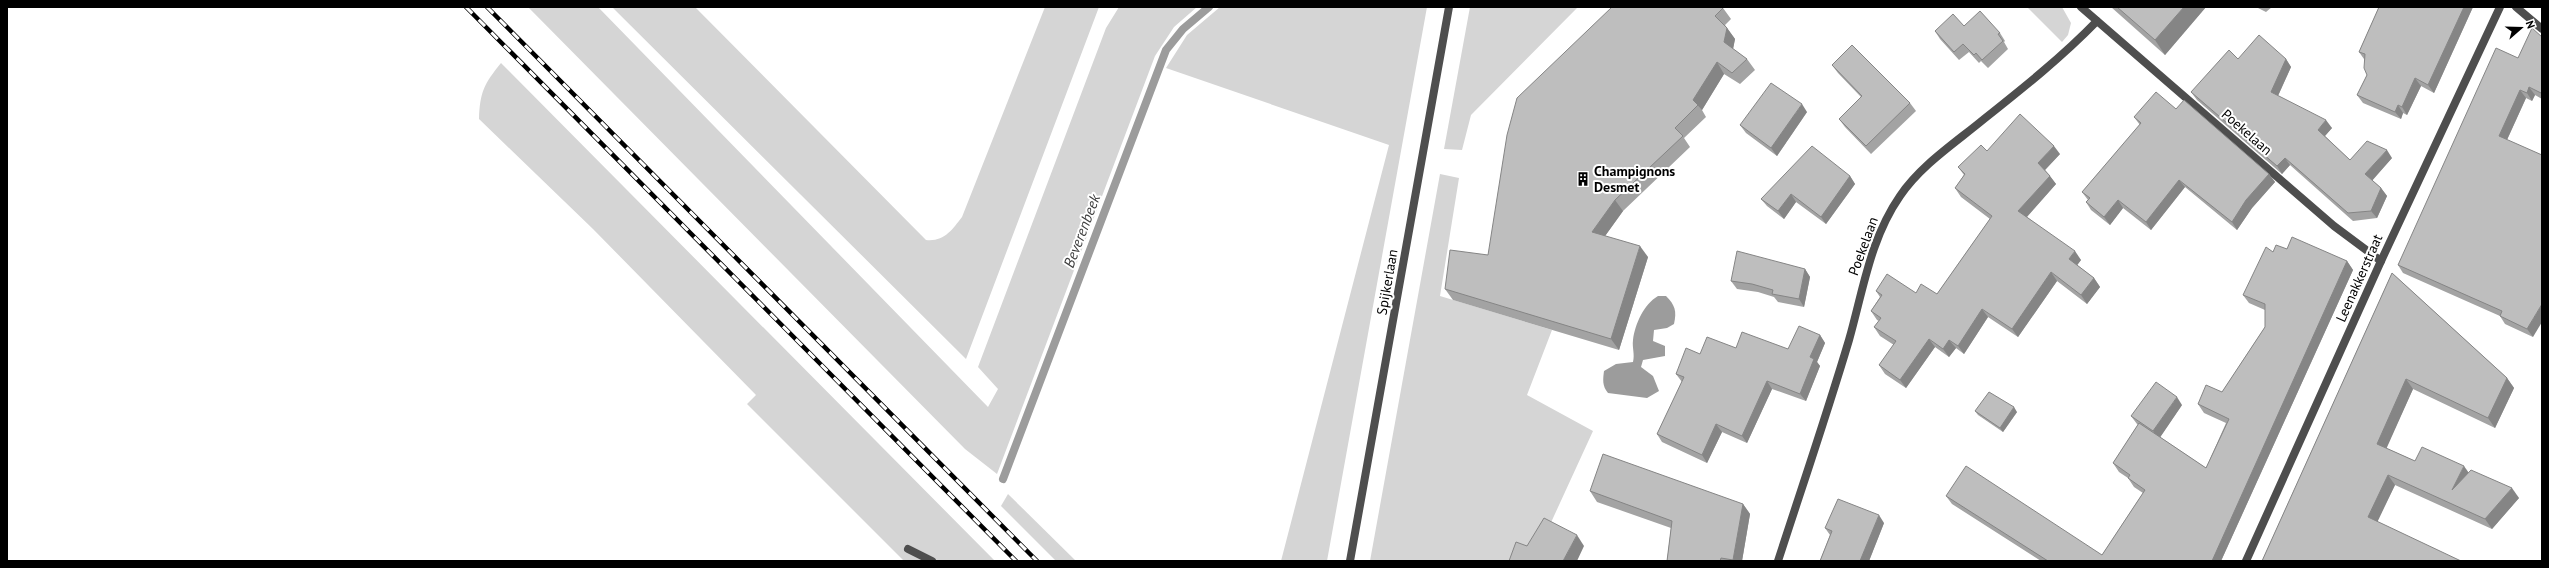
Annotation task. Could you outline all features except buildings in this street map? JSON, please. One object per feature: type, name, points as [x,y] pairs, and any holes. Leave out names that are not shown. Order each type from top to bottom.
[{"type":"street","name":"Spijkerlaan","points":[[1350,561],[1449,7]]},
{"type":"street","name":"Poekelaan","points":[[2081,7],[2334,226],[2381,261]]},
{"type":"street","name":"Leenakkerstraat","points":[[2246,561],[2381,261],[2500,7]]},
{"type":"street","points":[[2516,7],[2542,29]]},
{"type":"street","name":"Poekelaan","points":[[1778,561],[1849,340],[1869,259],[1886,219],[1900,196],[1922,169],[2036,78],[2071,48],[2097,21]]},
{"type":"street","points":[[908,549],[932,561]]},
{"type":"shaded area","points":[[528,7],[598,7],[988,407],[998,389],[978,367],[1106,28],[1119,7],[1197,7],[1174,27],[1155,56],[997,474],[965,449]]},
{"type":"shaded area","points":[[612,7],[695,7],[926,240],[932,240],[943,237],[947,234],[962,217],[1045,7],[1099,7],[966,359]]},
{"type":"shaded area","points":[[1220,7],[1427,7],[1327,561],[1281,561],[1389,145],[1166,68],[1187,35]]},
{"type":"shaded area","points":[[1470,7],[1578,7],[1471,115],[1462,150],[1444,149]]},
{"type":"shaded area","points":[[2027,7],[2062,7],[2071,23],[2068,35],[2062,42]]},
{"type":"shaded area","points":[[501,63],[995,561],[904,561],[747,404],[756,395],[593,229],[479,119],[480,102],[484,89]]},
{"type":"shaded area","points":[[1440,174],[1459,178],[1440,296],[1552,330],[1527,395],[1593,431],[1537,553],[1513,561],[1370,561]]},
{"type":"shaded area","points":[[1658,296],[1666,296],[1673,305],[1675,312],[1674,324],[1667,328],[1654,330],[1653,341],[1665,346],[1665,356],[1643,360],[1641,367],[1653,376],[1659,391],[1647,398],[1608,393],[1603,380],[1604,371],[1616,364],[1633,362],[1633,340],[1638,321],[1648,304]]},
{"type":"shaded area","points":[[1008,494],[1076,561],[1056,561],[1001,506]]},
{"type":"waterway","name":"Beverenbeek","points":[[1003,479],[1166,50],[1183,29],[1209,7]]},
{"type":"railway","points":[[466,7],[1016,561]]},
{"type":"railway","points":[[487,7],[1037,561]]},
{"type":"place","name":"Champignons Desmet","points":[[1583,179]]}]
